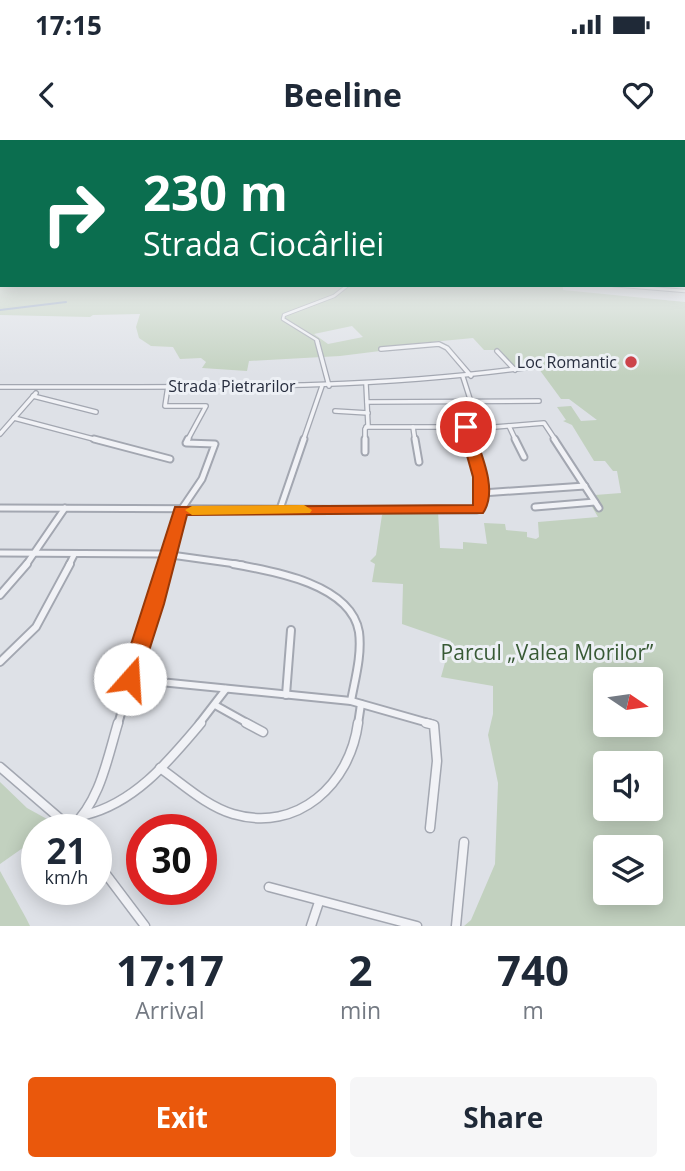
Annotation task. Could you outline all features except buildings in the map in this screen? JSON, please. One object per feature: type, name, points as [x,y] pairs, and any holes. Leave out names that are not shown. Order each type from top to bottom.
[{"type":"street","points":[[280,509],[326,386],[326,366],[317,340],[283,319],[284,315],[299,306],[311,303]]},
{"type":"street","points":[[381,349],[439,344],[447,348],[471,376]]},
{"type":"street","points":[[497,351],[514,370]]},
{"type":"street","name":"Strada Pietrarilor","points":[[0,387],[326,386],[463,377],[538,366]]},
{"type":"street","points":[[463,377],[471,402]]},
{"type":"street","points":[[365,452],[368,413],[366,384]]},
{"type":"street","points":[[85,814],[106,770],[130,679],[181,510],[202,479],[215,444],[186,442],[206,406],[165,406],[168,386]]},
{"type":"street","points":[[0,395],[9,387]]},
{"type":"street","points":[[0,434],[40,388]]},
{"type":"street","points":[[33,396],[96,412]]},
{"type":"street","points":[[367,402],[538,401]]},
{"type":"street","points":[[335,411],[368,413]]},
{"type":"street","points":[[14,418],[170,459]]},
{"type":"street","points":[[366,427],[466,427],[544,423],[597,505],[535,507]]},
{"type":"street","points":[[509,426],[524,457]]},
{"type":"street","points":[[413,427],[419,462]]},
{"type":"street","points":[[0,508],[480,509],[481,477],[466,427]]},
{"type":"street","points":[[482,493],[585,486]]},
{"type":"street","points":[[0,595],[35,554],[65,508]]},
{"type":"street","points":[[0,553],[169,555],[275,573],[310,583],[343,601],[356,622],[359,636],[357,674],[351,701]]},
{"type":"street","points":[[0,662],[24,643],[39,625],[74,555]]},
{"type":"street","points":[[286,695],[291,630]]},
{"type":"street","points":[[130,679],[351,701],[433,725],[436,743],[430,828]]},
{"type":"street","points":[[92,814],[105,812],[160,768],[202,723],[226,689]]},
{"type":"street","points":[[160,768],[229,813],[247,818],[297,813],[312,804],[341,772],[352,755],[361,704]]},
{"type":"street","points":[[215,705],[263,732]]},
{"type":"street","points":[[0,767],[51,814]]},
{"type":"street","points":[[456,926],[464,842]]},
{"type":"street","points":[[112,882],[145,926]]},
{"type":"street","points":[[269,887],[417,926]]},
{"type":"street","points":[[311,926],[319,902]]},
{"type":"green space","name":"Parcul „Valea Morilor”","points":[[0,303],[685,303],[685,926],[464,926],[471,920],[495,864],[498,783],[488,735],[493,714],[493,686],[441,677],[451,641],[402,624],[403,584],[372,582],[375,564],[370,561],[376,555],[382,515],[387,512],[438,511],[440,548],[463,549],[463,542],[487,544],[484,523],[505,524],[506,530],[527,532],[527,537],[536,539],[539,537],[538,522],[598,517],[591,505],[600,504],[595,495],[621,493],[617,471],[613,471],[605,461],[594,461],[572,425],[563,421],[566,420],[557,407],[571,406],[581,421],[597,420],[569,399],[561,399],[536,365],[515,369],[499,350],[484,350],[473,338],[380,347],[380,351],[340,356],[249,361],[247,371],[202,368],[206,362],[201,358],[180,359],[173,347],[151,346],[139,338],[136,327],[140,314],[0,315]],"holes":[[[352,326],[363,337],[328,344],[314,334]]]},
{"type":"green space","points":[[0,782],[27,808],[38,814],[21,814],[21,849],[0,864]]},
{"type":"green space","points":[[0,871],[26,918],[30,926],[0,926]]},
{"type":"waterway","points":[[0,310],[60,303]]},
{"type":"slow traffic","points":[[192,510],[304,510]]},
{"type":"place","name":"Loc Romantic","points":[[631,362]]},
{"type":"route","points":[[130,679],[155,604],[181,510],[477,510],[482,503],[481,477],[476,468],[466,427]]}]
